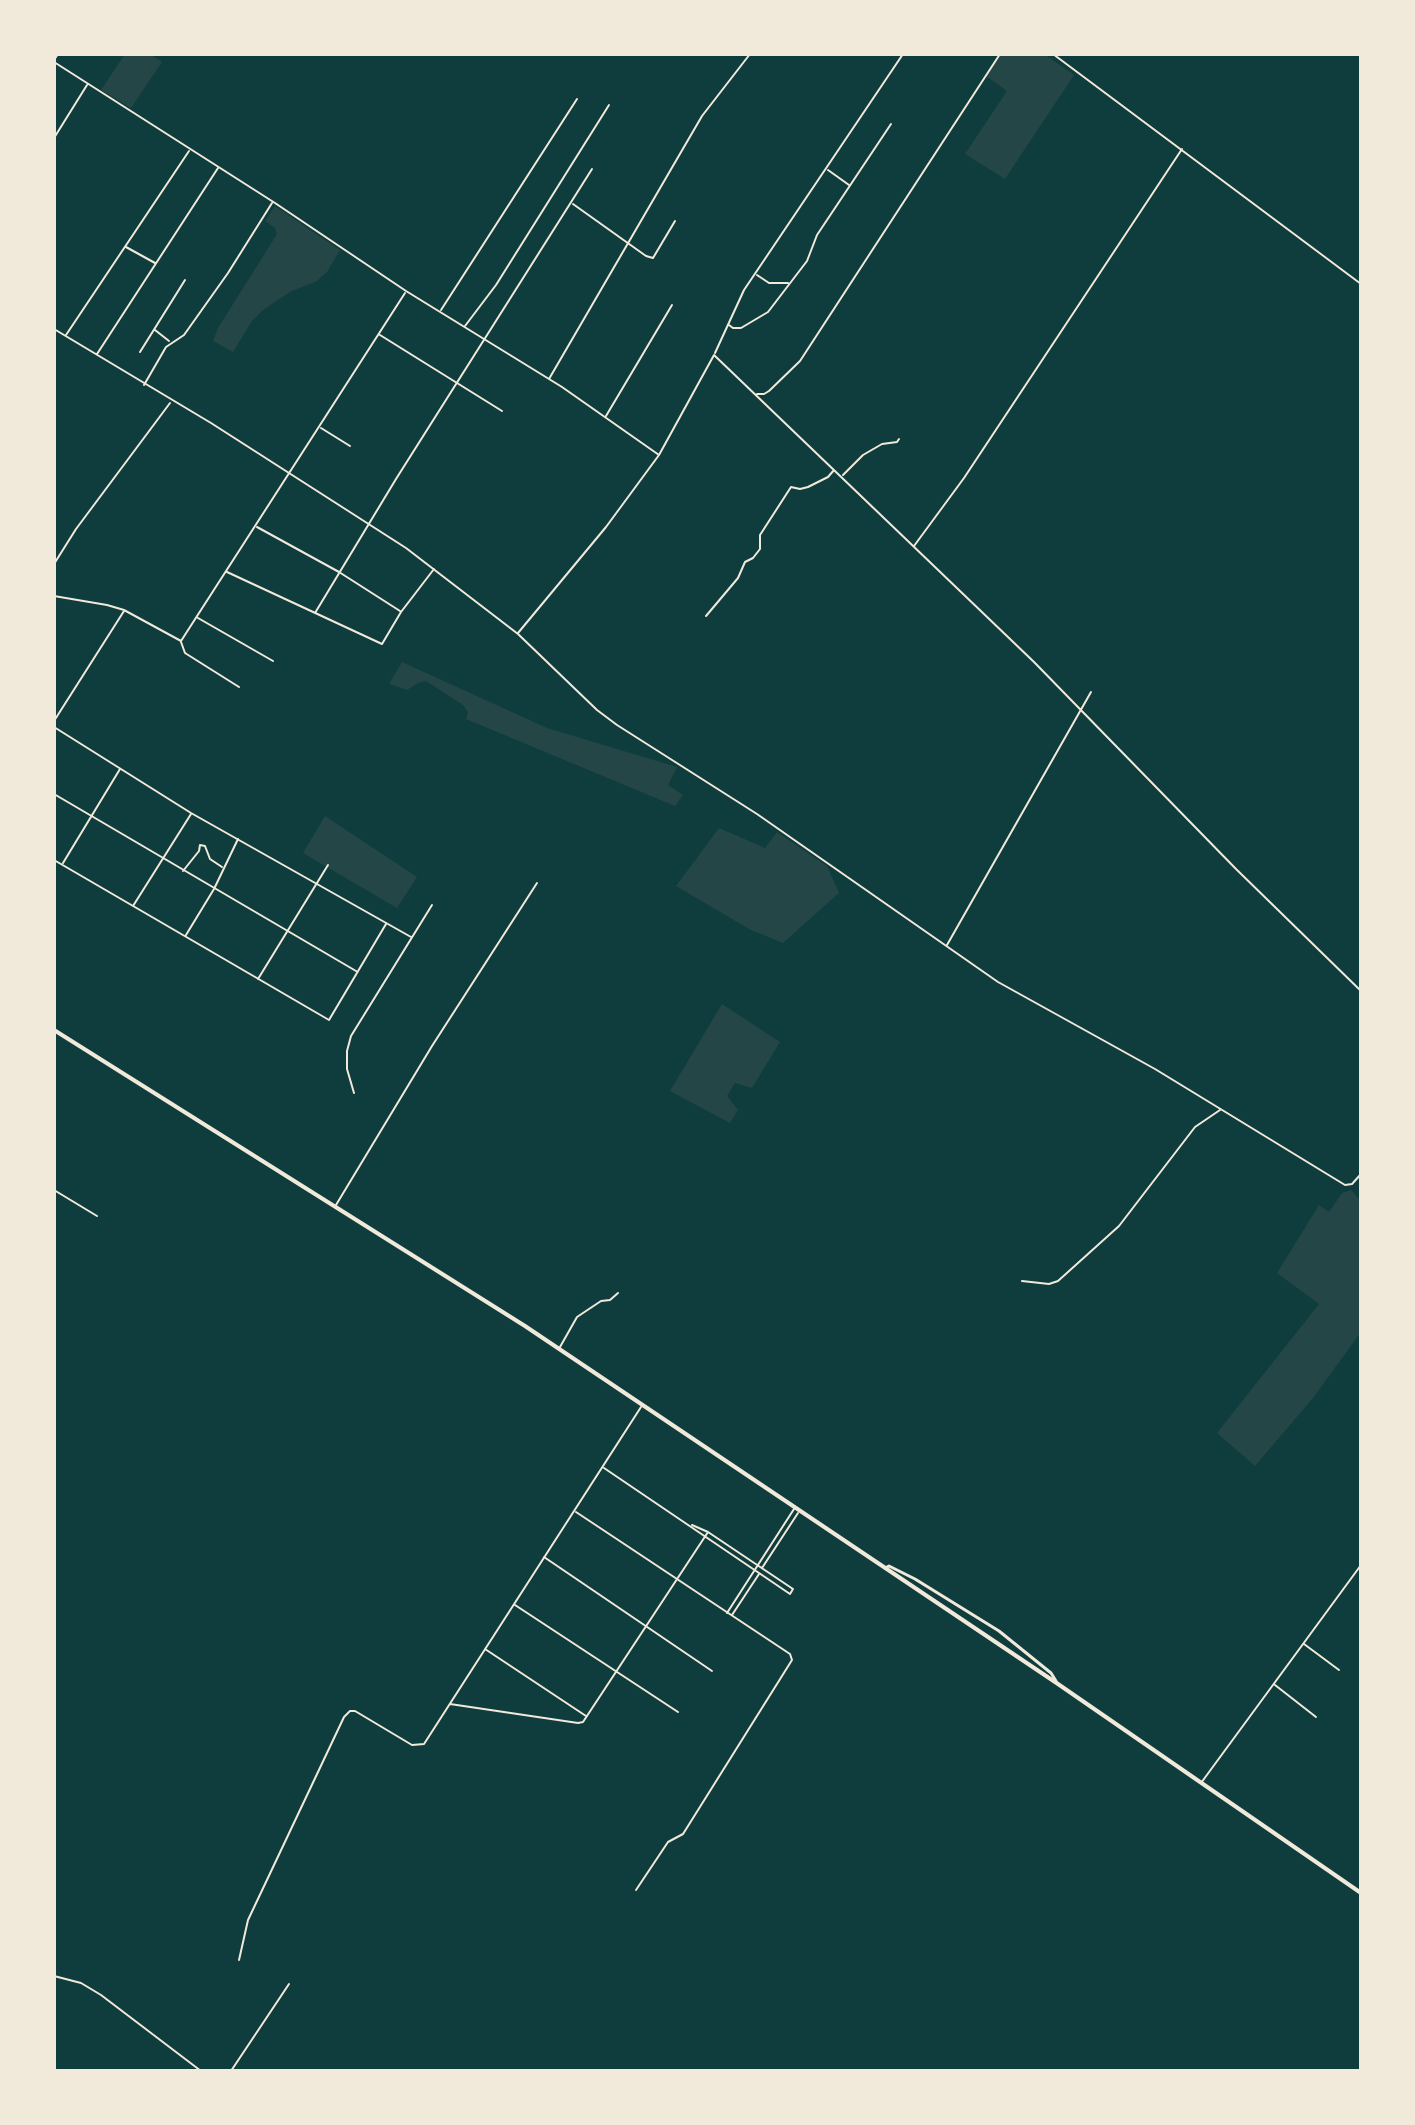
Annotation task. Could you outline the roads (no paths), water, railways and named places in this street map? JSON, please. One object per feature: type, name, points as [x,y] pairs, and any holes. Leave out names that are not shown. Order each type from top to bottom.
[{"type":"highway","points":[[54,1030],[335,1206],[643,1405],[1058,1684],[1361,1893]]},
{"type":"street","points":[[58,54],[54,61],[88,84],[406,291],[548,379],[659,455]]},
{"type":"street","points":[[548,379],[702,116],[750,54]]},
{"type":"street","points":[[518,634],[606,527],[659,455],[714,355],[744,290],[903,54]]},
{"type":"street","points":[[757,394],[764,394],[800,361],[1000,54]]},
{"type":"street","points":[[1053,54],[1361,284]]},
{"type":"street","points":[[54,138],[88,84]]},
{"type":"street","points":[[440,312],[577,99]]},
{"type":"street","points":[[465,327],[496,285],[609,105]]},
{"type":"street","points":[[728,324],[741,328],[768,312],[807,261],[817,235],[891,124]]},
{"type":"street","points":[[65,336],[190,149]]},
{"type":"street","points":[[914,547],[964,478],[1182,149]]},
{"type":"street","points":[[96,355],[219,167]]},
{"type":"street","points":[[315,613],[592,169]]},
{"type":"street","points":[[827,169],[849,185]]},
{"type":"street","points":[[144,385],[171,342],[184,335],[228,273],[273,202]]},
{"type":"street","points":[[572,203],[653,258],[675,221]]},
{"type":"street","points":[[126,247],[156,264]]},
{"type":"street","points":[[756,274],[769,283],[789,283]]},
{"type":"street","points":[[140,352],[185,280]]},
{"type":"street","points":[[181,641],[406,291]]},
{"type":"street","points":[[606,417],[672,305]]},
{"type":"street","points":[[54,329],[369,523],[435,569],[518,634],[597,710],[617,725],[760,816],[998,982],[1155,1069],[1345,1185],[1352,1184],[1361,1174]]},
{"type":"street","points":[[154,330],[171,342]]},
{"type":"street","points":[[379,334],[502,411]]},
{"type":"street","points":[[714,355],[1034,662],[1361,991]]},
{"type":"street","points":[[54,564],[76,529],[171,401]]},
{"type":"street","points":[[320,428],[350,446]]},
{"type":"street","points":[[843,476],[863,455],[899,439]]},
{"type":"street","points":[[706,616],[738,578],[745,562],[760,549],[760,535],[791,487],[808,487],[828,477],[835,469]]},
{"type":"street","points":[[256,527],[339,572],[401,612]]},
{"type":"street","points":[[226,572],[382,644],[401,612],[435,569]]},
{"type":"street","points":[[54,596],[124,610],[181,641],[185,653],[239,687]]},
{"type":"street","points":[[54,721],[124,610]]},
{"type":"street","points":[[197,617],[273,661]]},
{"type":"street","points":[[947,946],[1091,692]]},
{"type":"street","points":[[54,727],[191,813],[411,937]]},
{"type":"street","points":[[62,864],[120,768]]},
{"type":"street","points":[[54,794],[182,872],[357,972]]},
{"type":"street","points":[[133,906],[191,813]]},
{"type":"street","points":[[185,936],[214,889],[238,839]]},
{"type":"street","points":[[182,872],[199,851],[200,845],[205,846],[210,859],[223,867]]},
{"type":"street","points":[[54,860],[329,1020],[386,924]]},
{"type":"street","points":[[258,979],[328,865]]},
{"type":"street","points":[[335,1206],[432,1046],[537,883]]},
{"type":"street","points":[[354,1093],[347,1069],[351,1036],[432,905]]},
{"type":"street","points":[[1022,1281],[1049,1284],[1058,1281],[1119,1226],[1195,1127],[1222,1109]]},
{"type":"street","points":[[54,1190],[97,1216]]},
{"type":"street","points":[[558,1349],[577,1317],[618,1293]]},
{"type":"street","points":[[239,1960],[248,1920],[344,1717],[355,1711],[412,1745],[424,1744],[643,1405]]},
{"type":"street","points":[[603,1467],[758,1565],[793,1589],[790,1594],[704,1538],[692,1525]]},
{"type":"street","points":[[727,1613],[797,1509]]},
{"type":"street","points":[[731,1616],[797,1509]]},
{"type":"street","points":[[574,1511],[790,1654],[792,1660],[683,1834],[668,1842],[636,1890]]},
{"type":"street","points":[[450,1704],[578,1723],[587,1717],[708,1532]]},
{"type":"street","points":[[544,1557],[712,1671]]},
{"type":"street","points":[[1201,1784],[1361,1565]]},
{"type":"street","points":[[884,1568],[889,1566],[915,1579],[999,1631],[1051,1673],[1058,1684]]},
{"type":"street","points":[[514,1604],[678,1712]]},
{"type":"street","points":[[1303,1644],[1339,1670]]},
{"type":"street","points":[[485,1649],[587,1717]]},
{"type":"street","points":[[1274,1684],[1316,1717]]},
{"type":"street","points":[[54,1976],[74,1980],[101,1995],[201,2071]]},
{"type":"street","points":[[231,2071],[289,1984]]}]
